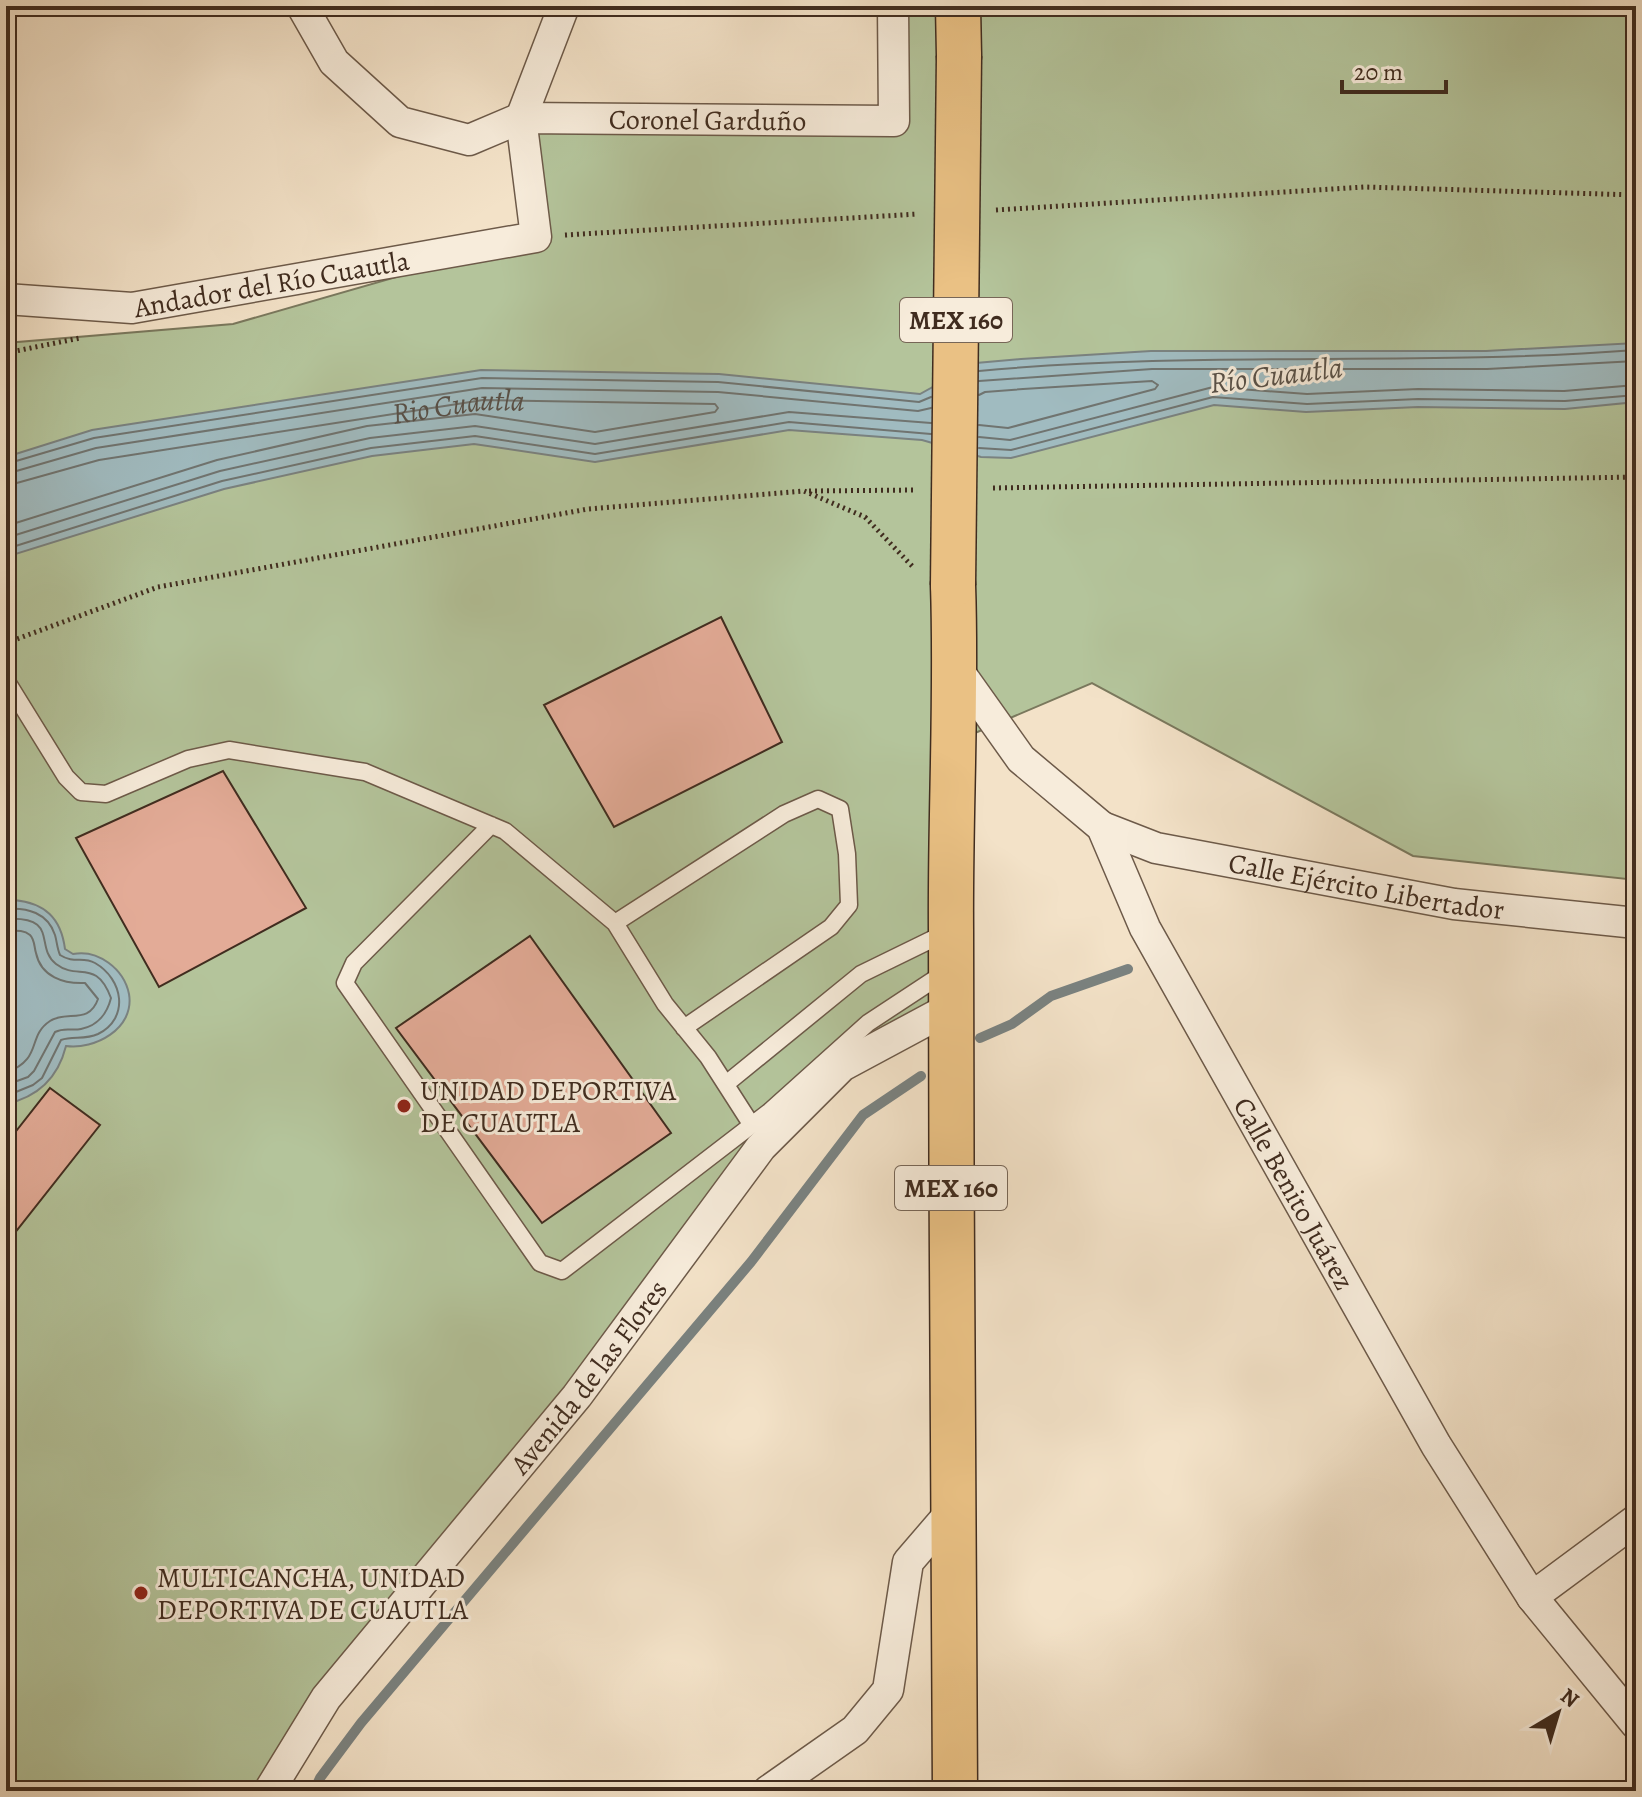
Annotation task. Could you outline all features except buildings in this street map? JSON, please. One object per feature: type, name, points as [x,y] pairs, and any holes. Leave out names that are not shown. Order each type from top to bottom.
[{"type":"main road","name":"MEX 160","points":[[955,1791],[951,1512],[951,969],[955,666],[934,577],[959,56],[958,6]]},
{"type":"street","points":[[302,6],[334,62],[400,122],[469,140],[521,118]]},
{"type":"street","points":[[536,237],[521,118],[564,6]]},
{"type":"street","name":"Coronel Garduño","points":[[521,118],[894,121],[893,6]]},
{"type":"street","name":"Andador del Río Cuautla","points":[[6,299],[132,308],[536,237]]},
{"type":"street","name":"Calle Benito Juárez","points":[[955,666],[1021,759],[1102,827],[1145,928],[1436,1445],[1532,1597],[1636,1724]]},
{"type":"street","name":"Calle Ejército Libertador","points":[[1102,827],[1156,848],[1439,901],[1636,923]]},
{"type":"street","name":"Avenida de las Flores","points":[[269,1791],[326,1698],[577,1396],[761,1147],[842,1066],[951,969]]},
{"type":"street","points":[[768,1791],[855,1730],[888,1690],[908,1562],[951,1512]]},
{"type":"street","points":[[1532,1597],[1636,1520]]},
{"type":"lane","points":[[6,680],[66,777],[81,792],[106,794],[188,759],[229,750],[365,772],[505,831],[615,923],[665,1004],[726,1084],[751,1124]]},
{"type":"lane","points":[[615,923],[784,814],[818,799],[840,809],[847,854],[849,905],[831,927],[684,1028]]},
{"type":"lane","points":[[491,825],[354,963],[345,983],[540,1263],[562,1271],[791,1094],[868,1023],[951,969]]},
{"type":"lane","points":[[726,1084],[861,974],[951,969]]},
{"type":"path","points":[[988,210],[1365,187],[1636,195]]},
{"type":"path","points":[[536,237],[926,214]]},
{"type":"path","points":[[980,489],[1636,477]]},
{"type":"path","points":[[6,643],[158,587],[588,509],[804,491],[916,490]]},
{"type":"path","points":[[804,491],[865,517],[934,577]]},
{"type":"green space","points":[[893,6],[1636,6],[1636,880],[1413,856],[1092,683],[954,742],[950,1008],[842,1066],[270,1791],[6,1791],[6,343],[233,324],[535,237],[521,118],[894,121]]},
{"type":"water","points":[[1636,343],[1636,402],[1565,409],[1418,407],[1306,412],[1214,405],[1011,458],[981,457],[922,440],[789,430],[595,462],[474,444],[372,456],[224,489],[6,557],[6,457],[92,430],[481,370],[719,374],[920,394],[976,363],[1021,359],[1151,351],[1486,351]]},
{"type":"water","points":[[14,900],[34,905],[50,914],[60,929],[65,949],[73,954],[100,958],[116,969],[126,985],[129,1006],[126,1017],[110,1035],[88,1044],[66,1046],[58,1068],[45,1084],[28,1096],[6,1104],[6,902]]},
{"type":"waterway","points":[[980,1038],[1012,1024],[1051,996],[1128,969]]},
{"type":"waterway","points":[[314,1791],[320,1778],[361,1723],[751,1262],[863,1115],[921,1076]]},
{"type":"place","name":"UNIDAD DEPORTIVA DE CUAUTLA","points":[[404,1106]]},
{"type":"place","name":"MULTICANCHA, UNIDAD DEPORTIVA DE CUAUTLA","points":[[141,1593]]},
{"type":"water label","name":"Río Cuautla","points":[[1276,375]]},
{"type":"water label","name":"Rio Cuautla","points":[[459,407]]}]
